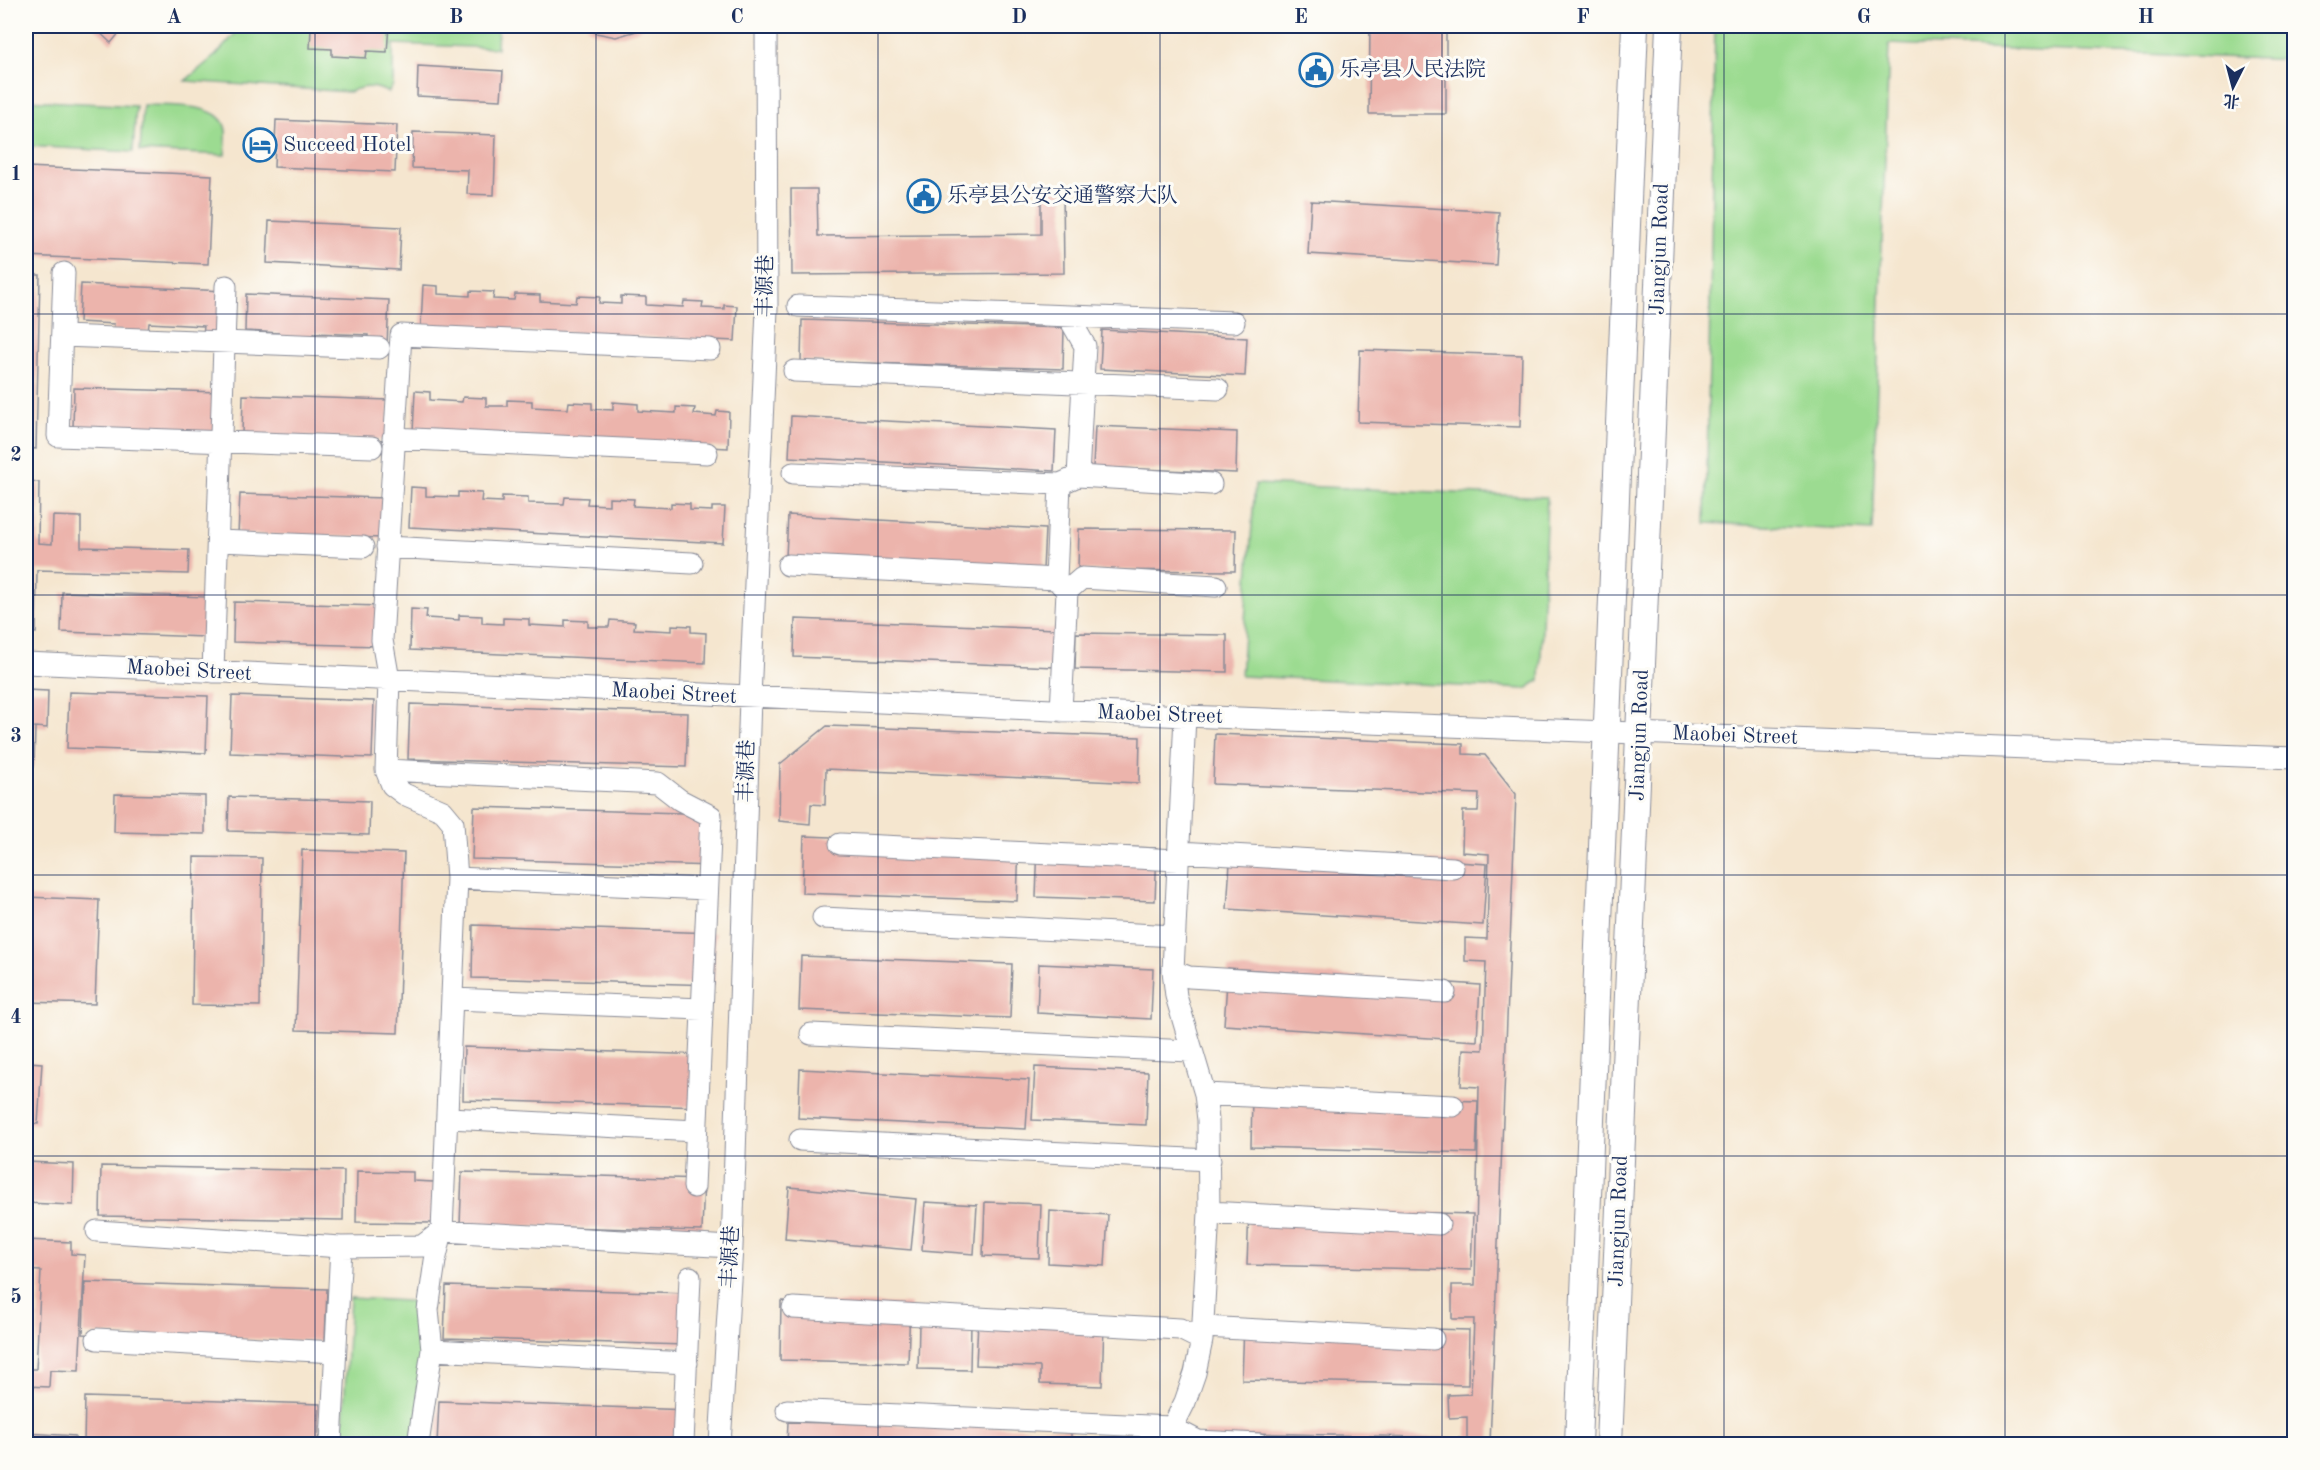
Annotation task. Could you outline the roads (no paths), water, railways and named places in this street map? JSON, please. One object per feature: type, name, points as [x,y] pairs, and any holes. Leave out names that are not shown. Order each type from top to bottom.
[{"type":"main road","name":"Jiangjun Road","points":[[1578,1444],[1635,26]]},
{"type":"main road","name":"Jiangjun Road","points":[[1609,1444],[1669,26]]},
{"type":"street","name":"丰源巷","points":[[720,1444],[732,1247],[750,698],[767,309],[766,26]]},
{"type":"street","points":[[64,273],[58,436],[372,447]]},
{"type":"street","points":[[213,672],[226,286]]},
{"type":"street","points":[[798,306],[1233,322]]},
{"type":"street","points":[[1061,711],[1061,585],[1069,480],[1083,383],[1085,346],[1068,316]]},
{"type":"street","points":[[418,1444],[432,1350],[428,1310],[442,1231],[449,1118],[457,878],[453,823],[443,811],[404,794],[392,784],[386,770],[389,680],[382,640],[401,335],[710,349]]},
{"type":"street","points":[[62,336],[379,348]]},
{"type":"street","points":[[794,371],[1218,389]]},
{"type":"street","points":[[393,438],[707,453]]},
{"type":"street","points":[[793,473],[1211,484]]},
{"type":"street","points":[[218,541],[363,547]]},
{"type":"street","points":[[387,548],[692,563]]},
{"type":"street","points":[[788,565],[1061,585],[1082,578],[1216,586]]},
{"type":"street","name":"Maobei Street","points":[[26,663],[750,698],[2295,758]]},
{"type":"street","points":[[1168,1436],[1185,1402],[1195,1373],[1203,1334],[1209,1212],[1210,1160],[1205,1094],[1190,1051],[1176,996],[1173,971],[1185,716]]},
{"type":"street","points":[[386,770],[658,783],[680,800],[711,816],[694,1187]]},
{"type":"street","points":[[840,844],[1453,868]]},
{"type":"street","points":[[457,878],[707,889]]},
{"type":"street","points":[[823,918],[1175,936]]},
{"type":"street","points":[[1173,971],[1189,977],[1445,992]]},
{"type":"street","points":[[453,999],[702,1009]]},
{"type":"street","points":[[811,1034],[1190,1051]]},
{"type":"street","points":[[1205,1094],[1453,1106]]},
{"type":"street","points":[[449,1118],[696,1131]]},
{"type":"street","points":[[800,1140],[1210,1160]]},
{"type":"street","points":[[1209,1212],[1439,1224]]},
{"type":"street","points":[[97,1231],[341,1247],[422,1246],[442,1231],[732,1247]]},
{"type":"street","points":[[331,1444],[341,1247]]},
{"type":"street","points":[[683,1444],[690,1277]]},
{"type":"street","points":[[793,1308],[1180,1329],[1203,1334],[1433,1339]]},
{"type":"street","points":[[97,1339],[335,1352]]},
{"type":"street","points":[[432,1350],[687,1363]]},
{"type":"street","points":[[787,1410],[1259,1444]]},
{"type":"place","name":"乐亭县人民法院","points":[[1316,70]]},
{"type":"place","name":"Succeed Hotel","points":[[260,145]]},
{"type":"place","name":"乐亭县公安交通警察大队","points":[[924,196]]}]
